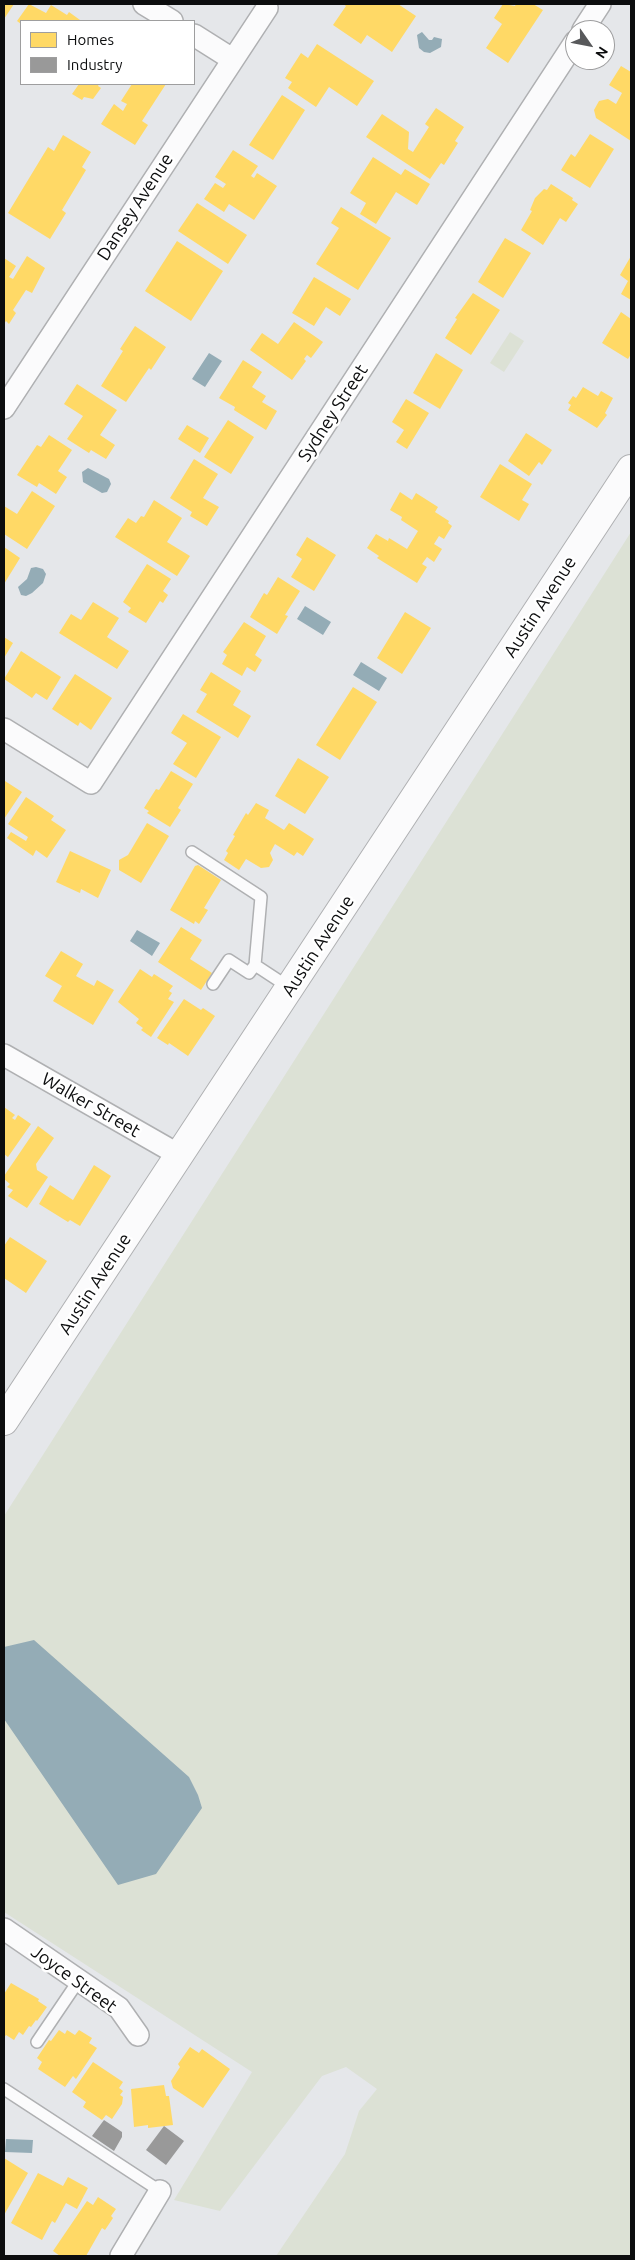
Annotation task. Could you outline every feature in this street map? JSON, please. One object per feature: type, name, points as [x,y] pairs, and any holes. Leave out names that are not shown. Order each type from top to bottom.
[{"type":"main road","name":"Austin Avenue","points":[[4,1421],[631,469]]},
{"type":"street","points":[[144,4],[170,20]]},
{"type":"street","points":[[590,20],[600,4]]},
{"type":"street","name":"Dansey Avenue","points":[[4,405],[267,8]]},
{"type":"street","points":[[195,36],[232,60]]},
{"type":"street","name":"Sydney Street","points":[[4,729],[91,783],[565,57]]},
{"type":"street","name":"Walker Street","points":[[4,1055],[179,1156]]},
{"type":"street","name":"Joyce Street","points":[[4,1930],[119,2008],[138,2035]]},
{"type":"street","points":[[121,2256],[160,2192]]},
{"type":"lane","points":[[192,852],[260,896],[255,965],[249,973],[229,960],[213,984]]},
{"type":"lane","points":[[255,965],[290,988]]},
{"type":"lane","points":[[36,2042],[79,1980]]},
{"type":"lane","points":[[4,2090],[160,2192]]},
{"type":"shaded area","points":[[510,332],[524,341],[504,372],[490,363]]},
{"type":"shaded area","points":[[631,532],[631,2256],[276,2256],[345,2154],[359,2111],[377,2089],[346,2067],[322,2076],[220,2211],[174,2200],[252,2072],[4,1912],[4,1516]]},
{"type":"water","points":[[422,32],[429,40],[432,40],[434,37],[442,39],[441,47],[430,53],[424,52],[419,48],[417,35]]},
{"type":"water","points":[[209,353],[222,361],[205,387],[192,379]]},
{"type":"water","points":[[88,468],[109,479],[111,484],[107,492],[102,493],[83,482],[82,472]]},
{"type":"water","points":[[31,568],[43,569],[46,574],[43,583],[32,593],[26,596],[21,595],[18,587],[27,579]]},
{"type":"water","points":[[305,606],[331,622],[323,635],[297,619]]},
{"type":"water","points":[[361,662],[387,678],[379,691],[353,675]]},
{"type":"water","points":[[137,930],[160,943],[152,956],[130,941]]},
{"type":"water","points":[[34,1640],[189,1777],[202,1808],[156,1874],[118,1885],[4,1719],[4,1647]]},
{"type":"water","points":[[6,2139],[33,2140],[32,2153],[5,2152]]},
{"type":"building: Homes","points":[[4,4],[14,4],[4,19]]},
{"type":"building: Homes","points":[[29,4],[46,13],[51,5],[67,15],[69,12],[80,20],[20,20],[20,23],[17,21]]},
{"type":"building: Homes","points":[[343,4],[398,4],[416,16],[392,52],[367,35],[361,44],[333,25],[346,6]]},
{"type":"building: Homes","points":[[503,4],[515,6],[516,4],[533,4],[543,10],[508,63],[486,48],[502,24],[494,18]]},
{"type":"building: Homes","points":[[317,44],[374,81],[357,106],[329,87],[316,107],[288,88],[292,82],[285,78],[301,53],[308,58]]},
{"type":"building: Homes","points":[[621,66],[631,72],[631,141],[596,118],[594,110],[599,101],[608,99],[616,104],[622,93],[609,85]]},
{"type":"building: Homes","points":[[78,85],[98,85],[101,88],[93,99],[84,97],[82,100],[72,94]]},
{"type":"building: Homes","points":[[131,85],[165,85],[142,121],[148,125],[135,145],[101,124],[114,104],[123,111],[127,104],[121,101]]},
{"type":"building: Homes","points":[[282,95],[305,110],[273,160],[249,145]]},
{"type":"building: Homes","points":[[436,108],[464,127],[455,141],[458,143],[444,165],[441,163],[430,179],[366,137],[382,114],[409,132],[408,149],[413,152],[429,127],[425,124]]},
{"type":"building: Homes","points":[[590,134],[614,149],[590,188],[561,170],[571,154],[575,157]]},
{"type":"building: Homes","points":[[63,135],[91,152],[82,167],[86,170],[62,210],[66,213],[50,239],[8,213],[48,147],[54,151]]},
{"type":"building: Homes","points":[[233,150],[258,166],[251,176],[254,178],[257,173],[277,186],[254,220],[229,204],[224,212],[204,199],[215,183],[223,188],[226,184],[215,177]]},
{"type":"building: Homes","points":[[373,157],[401,175],[405,169],[430,184],[417,205],[396,192],[376,224],[360,214],[366,203],[350,193]]},
{"type":"building: Homes","points":[[551,184],[573,198],[572,200],[578,204],[566,222],[560,218],[543,245],[521,230],[532,211],[530,210],[535,198],[544,189],[547,190]]},
{"type":"building: Homes","points":[[197,203],[247,235],[228,264],[178,231]]},
{"type":"building: Homes","points":[[341,207],[391,238],[358,290],[316,264],[339,228],[331,223]]},
{"type":"building: Homes","points":[[505,238],[531,253],[503,298],[478,282]]},
{"type":"building: Homes","points":[[177,241],[223,271],[191,321],[145,291]]},
{"type":"building: Homes","points":[[27,256],[45,268],[32,293],[26,290],[13,310],[16,313],[9,324],[6,321],[4,324],[4,258],[16,266],[9,277],[13,279]]},
{"type":"building: Homes","points":[[631,256],[631,300],[621,294],[628,281],[620,275]]},
{"type":"building: Homes","points":[[314,277],[351,299],[340,316],[326,307],[314,326],[292,313]]},
{"type":"building: Homes","points":[[473,293],[500,310],[471,355],[445,338],[457,319],[455,318]]},
{"type":"building: Homes","points":[[621,312],[631,319],[631,354],[628,359],[602,343]]},
{"type":"building: Homes","points":[[294,322],[323,342],[311,358],[307,355],[304,359],[306,361],[292,380],[250,350],[262,333],[278,344]]},
{"type":"building: Homes","points":[[135,326],[166,347],[126,402],[101,386],[123,351],[120,349]]},
{"type":"building: Homes","points":[[436,353],[463,370],[440,409],[413,393]]},
{"type":"building: Homes","points":[[243,360],[262,372],[252,387],[266,396],[262,402],[277,411],[266,430],[234,410],[235,407],[219,398]]},
{"type":"building: Homes","points":[[77,384],[117,410],[100,435],[115,445],[106,459],[91,450],[89,453],[67,439],[83,416],[64,404]]},
{"type":"building: Homes","points":[[583,387],[598,396],[601,391],[613,398],[605,413],[607,415],[597,428],[568,410],[571,405],[568,403],[573,396],[576,398]]},
{"type":"building: Homes","points":[[406,399],[429,413],[407,449],[396,442],[404,430],[392,422]]},
{"type":"building: Homes","points":[[228,420],[254,437],[231,474],[204,457]]},
{"type":"building: Homes","points":[[187,425],[209,438],[200,453],[178,439]]},
{"type":"building: Homes","points":[[526,433],[552,450],[542,465],[539,462],[529,476],[508,461]]},
{"type":"building: Homes","points":[[49,435],[72,450],[58,471],[67,477],[56,494],[39,483],[37,487],[17,475],[37,445],[41,447]]},
{"type":"building: Homes","points":[[194,459],[218,474],[203,498],[219,507],[207,526],[190,516],[192,512],[170,498]]},
{"type":"building: Homes","points":[[500,464],[532,484],[522,500],[529,504],[519,521],[480,497]]},
{"type":"building: Homes","points":[[32,491],[55,506],[27,549],[4,534],[4,506],[17,514]]},
{"type":"building: Homes","points":[[400,492],[412,500],[416,493],[438,507],[435,512],[449,521],[448,523],[452,526],[444,539],[439,536],[434,544],[442,549],[434,562],[427,557],[422,564],[427,567],[417,583],[377,558],[379,556],[367,548],[376,534],[388,541],[389,538],[407,549],[418,531],[401,520],[402,517],[390,510]]},
{"type":"building: Homes","points":[[154,500],[182,518],[167,542],[190,556],[177,576],[115,537],[128,518],[136,523],[141,516],[144,517]]},
{"type":"building: Homes","points":[[307,537],[336,555],[314,591],[291,577],[302,559],[296,555]]},
{"type":"building: Homes","points":[[4,547],[20,558],[4,584]]},
{"type":"building: Homes","points":[[147,564],[171,579],[163,591],[168,595],[163,603],[160,601],[146,623],[128,612],[131,608],[123,602]]},
{"type":"building: Homes","points":[[278,577],[300,591],[285,615],[288,616],[277,634],[250,617],[264,593],[267,595]]},
{"type":"building: Homes","points":[[93,602],[119,618],[107,637],[129,651],[117,669],[59,633],[71,614],[81,620]]},
{"type":"building: Homes","points":[[405,612],[431,628],[402,674],[377,658]]},
{"type":"building: Homes","points":[[244,622],[266,636],[255,655],[262,660],[255,672],[247,667],[242,676],[222,664],[227,655],[223,652]]},
{"type":"building: Homes","points":[[4,637],[13,643],[4,658]]},
{"type":"building: Homes","points":[[21,651],[61,677],[47,700],[36,693],[32,698],[4,679]]},
{"type":"building: Homes","points":[[211,672],[241,691],[233,705],[251,716],[238,738],[196,712],[207,694],[200,690]]},
{"type":"building: Homes","points":[[75,674],[112,698],[91,730],[80,722],[78,726],[52,709]]},
{"type":"building: Homes","points":[[353,687],[377,702],[340,760],[316,745]]},
{"type":"building: Homes","points":[[183,714],[221,737],[196,778],[173,764],[187,743],[171,733]]},
{"type":"building: Homes","points":[[298,758],[329,777],[305,814],[275,796]]},
{"type":"building: Homes","points":[[171,771],[193,784],[178,808],[181,810],[170,827],[147,813],[149,811],[144,808],[156,789],[159,790]]},
{"type":"building: Homes","points":[[4,782],[22,792],[4,819]]},
{"type":"building: Homes","points":[[26,797],[54,816],[51,820],[66,830],[47,858],[36,850],[33,856],[7,838],[11,832],[26,841],[28,837],[8,824]]},
{"type":"building: Homes","points":[[256,803],[269,810],[265,818],[284,830],[289,823],[314,839],[303,856],[297,852],[294,856],[275,844],[270,853],[273,860],[269,867],[261,868],[246,859],[239,870],[224,860],[228,853],[226,851],[235,836],[233,835],[246,813],[248,815]]},
{"type":"building: Homes","points":[[147,823],[169,836],[141,883],[119,870],[119,860],[128,855]]},
{"type":"building: Homes","points":[[70,851],[111,870],[98,898],[81,889],[80,893],[56,882]]},
{"type":"building: Homes","points":[[198,865],[221,880],[204,908],[208,910],[199,924],[195,921],[194,924],[170,910],[195,866]]},
{"type":"building: Homes","points":[[181,927],[202,940],[190,959],[212,973],[201,990],[158,962]]},
{"type":"building: Homes","points":[[61,951],[83,964],[76,976],[94,986],[97,980],[114,990],[93,1025],[53,1001],[62,986],[45,976]]},
{"type":"building: Homes","points":[[140,969],[152,977],[154,974],[173,986],[169,991],[172,993],[168,999],[174,1002],[151,1037],[141,1030],[143,1028],[136,1023],[139,1019],[118,1002]]},
{"type":"building: Homes","points":[[184,999],[215,1016],[188,1056],[169,1043],[168,1045],[157,1038]]},
{"type":"building: Homes","points":[[4,1107],[15,1115],[12,1118],[15,1120],[18,1115],[31,1124],[8,1157],[4,1154]]},
{"type":"building: Homes","points":[[38,1126],[54,1138],[36,1164],[37,1170],[48,1177],[27,1208],[8,1196],[13,1190],[7,1187],[10,1184],[4,1179],[4,1176]]},
{"type":"building: Homes","points":[[94,1165],[111,1176],[80,1226],[70,1220],[68,1222],[39,1204],[50,1185],[73,1200]]},
{"type":"building: Homes","points":[[10,1237],[47,1261],[26,1293],[4,1278],[4,1246]]},
{"type":"building: Homes","points":[[11,1983],[39,1999],[38,2001],[47,2007],[37,2021],[31,2027],[29,2026],[23,2035],[19,2032],[14,2040],[6,2035],[4,2038],[4,1994]]},
{"type":"building: Homes","points":[[59,2030],[65,2034],[67,2030],[75,2035],[79,2030],[92,2038],[89,2043],[97,2048],[76,2079],[73,2076],[65,2087],[38,2069],[42,2062],[37,2058],[49,2040],[51,2041]]},
{"type":"building: Homes","points":[[190,2047],[199,2053],[202,2049],[230,2069],[203,2108],[173,2088],[171,2081],[180,2067],[178,2064]]},
{"type":"building: Homes","points":[[93,2062],[123,2082],[119,2088],[123,2091],[120,2095],[123,2097],[122,2104],[112,2119],[106,2115],[102,2120],[83,2107],[86,2102],[72,2092]]},
{"type":"building: Homes","points":[[164,2085],[166,2096],[169,2096],[173,2125],[148,2128],[148,2125],[134,2127],[131,2089]]},
{"type":"building: Homes","points":[[4,2158],[28,2173],[4,2215]]},
{"type":"building: Homes","points":[[38,2173],[63,2186],[68,2177],[88,2188],[77,2209],[66,2203],[55,2223],[52,2221],[42,2240],[11,2223]]},
{"type":"building: Homes","points":[[98,2197],[116,2209],[111,2216],[113,2218],[105,2230],[102,2228],[86,2256],[60,2256],[53,2251],[87,2201],[93,2205]]},
{"type":"building: Industry","points":[[104,2120],[122,2132],[122,2137],[114,2151],[92,2136]]},
{"type":"building: Industry","points":[[164,2126],[184,2141],[166,2165],[146,2150]]}]
